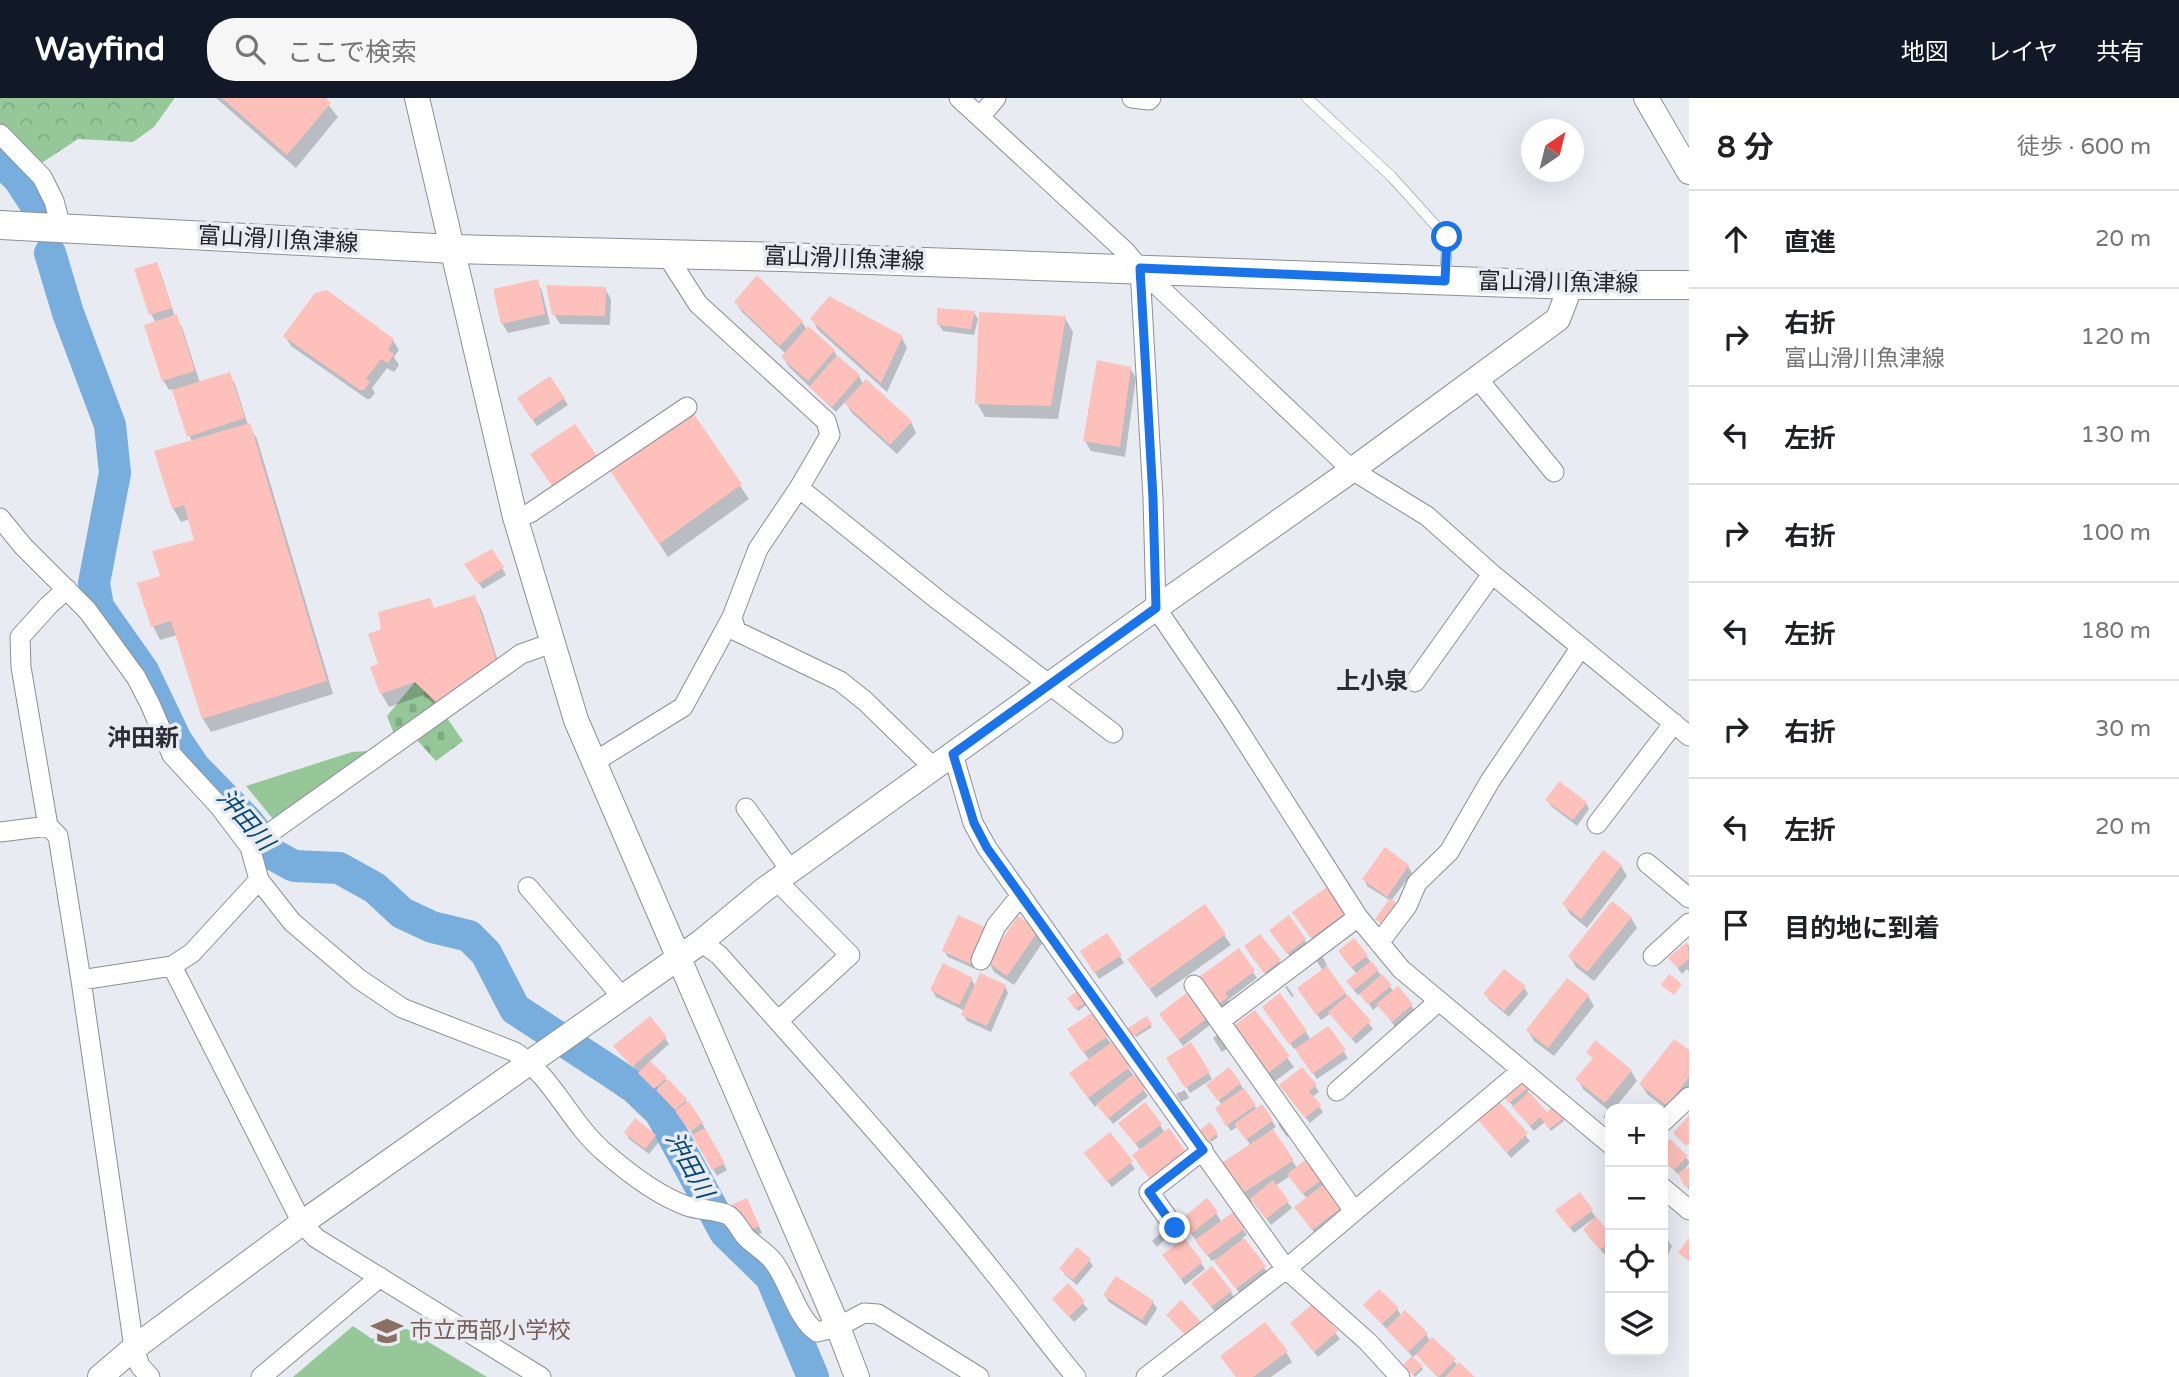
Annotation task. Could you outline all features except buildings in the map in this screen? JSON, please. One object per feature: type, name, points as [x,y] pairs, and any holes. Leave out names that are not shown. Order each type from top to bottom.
[{"type":"main road","name":"富山滑川魚津線","points":[[0,225],[453,249],[1140,268],[1571,285],[1689,285]]},
{"type":"street","points":[[417,98],[515,517],[576,720],[838,1327],[857,1377]]},
{"type":"street","points":[[959,98],[1126,252],[1352,470],[1427,516],[1492,574],[1681,730],[1597,824]]},
{"type":"street","points":[[980,117],[996,98]]},
{"type":"street","points":[[1132,98],[1151,98]]},
{"type":"street","points":[[1646,98],[1689,172]]},
{"type":"street","points":[[0,134],[42,177],[54,201],[61,227]]},
{"type":"street","points":[[594,762],[683,707],[733,617],[758,549],[830,435],[825,421],[698,304],[666,254]]},
{"type":"street","points":[[1140,268],[1153,498],[1156,608],[1227,712],[1358,917],[1379,943],[1401,969],[1605,1140]]},
{"type":"street","points":[[100,1377],[134,1348],[302,1223],[702,942],[784,876],[1352,470],[1558,319],[1571,285]]},
{"type":"street","points":[[1477,378],[1554,472]]},
{"type":"street","points":[[515,517],[530,513],[687,407]]},
{"type":"street","points":[[799,488],[1049,686],[1113,733]]},
{"type":"street","points":[[0,518],[23,546],[87,610],[136,677],[172,755],[219,806],[250,846],[259,880],[292,922],[359,979],[402,1008],[515,1052],[532,1063],[550,1084],[576,1124],[602,1150],[651,1188],[686,1206],[728,1216],[745,1236],[772,1259],[789,1286],[808,1326],[817,1332],[838,1327],[864,1313],[878,1314],[979,1377]]},
{"type":"street","points":[[1415,682],[1492,574]]},
{"type":"street","points":[[67,589],[49,604],[20,637],[22,667],[48,826],[58,835],[134,1348],[140,1366],[150,1377]]},
{"type":"street","points":[[733,617],[736,631],[840,681],[943,761],[987,848],[1286,1269],[1368,1342],[1400,1377]]},
{"type":"street","points":[[250,846],[521,654],[552,643]]},
{"type":"street","points":[[1379,943],[1407,906],[1417,883],[1448,852],[1490,782],[1581,647]]},
{"type":"street","points":[[746,808],[784,876],[850,955],[778,1021]]},
{"type":"street","points":[[0,832],[48,826]]},
{"type":"street","points":[[1647,863],[1689,898]]},
{"type":"street","points":[[81,980],[172,966],[192,953],[259,880]]},
{"type":"street","points":[[528,887],[623,998]]},
{"type":"street","points":[[981,960],[996,926],[1021,895]]},
{"type":"street","points":[[1220,1021],[1358,917]]},
{"type":"street","points":[[1654,956],[1689,923]]},
{"type":"street","points":[[702,942],[719,955],[922,1186],[1076,1377]]},
{"type":"street","points":[[172,966],[302,1223],[316,1238],[541,1377]]},
{"type":"street","points":[[1194,985],[1354,1211]]},
{"type":"street","points":[[1337,1091],[1439,1001]]},
{"type":"street","points":[[1146,1377],[1286,1269],[1521,1071]]},
{"type":"street","points":[[1668,1117],[1689,1097]]},
{"type":"street","points":[[1175,1228],[1149,1192],[1203,1150]]},
{"type":"street","points":[[1668,1192],[1689,1210]]},
{"type":"street","points":[[261,1377],[380,1277]]},
{"type":"lane","points":[[1307,98],[1391,176],[1447,237],[1445,281]]},
{"type":"green space","points":[[0,98],[174,99],[154,127],[133,142],[78,139],[40,164],[0,124]]},
{"type":"green space","points":[[415,682],[436,702],[463,741],[436,761],[417,740],[394,734],[387,716]]},
{"type":"green space","points":[[369,751],[273,819],[246,786],[352,752]]},
{"type":"green space","points":[[400,1325],[487,1377],[293,1377],[353,1326],[372,1339]]},
{"type":"waterway","name":"沖田川","points":[[0,160],[19,179],[38,208]]},
{"type":"waterway","name":"沖田川","points":[[50,253],[68,313],[110,425],[115,473],[94,583],[98,607],[143,671],[176,740],[195,768],[248,822],[272,854],[294,866],[339,868],[375,888],[402,913],[432,927],[469,936],[486,953],[515,1009],[635,1088],[660,1112],[725,1232],[771,1277],[813,1377]]},
{"type":"place","name":"市立西部小学校","points":[[387,1331]]},
{"type":"district","name":"上小泉","points":[[1372,681]]},
{"type":"district","name":"沖田新","points":[[143,738]]},
{"type":"route","points":[[1175,1228],[1149,1192],[1203,1150],[987,848],[974,823],[953,754],[1156,608],[1153,498],[1140,268],[1445,281],[1447,237]]}]
